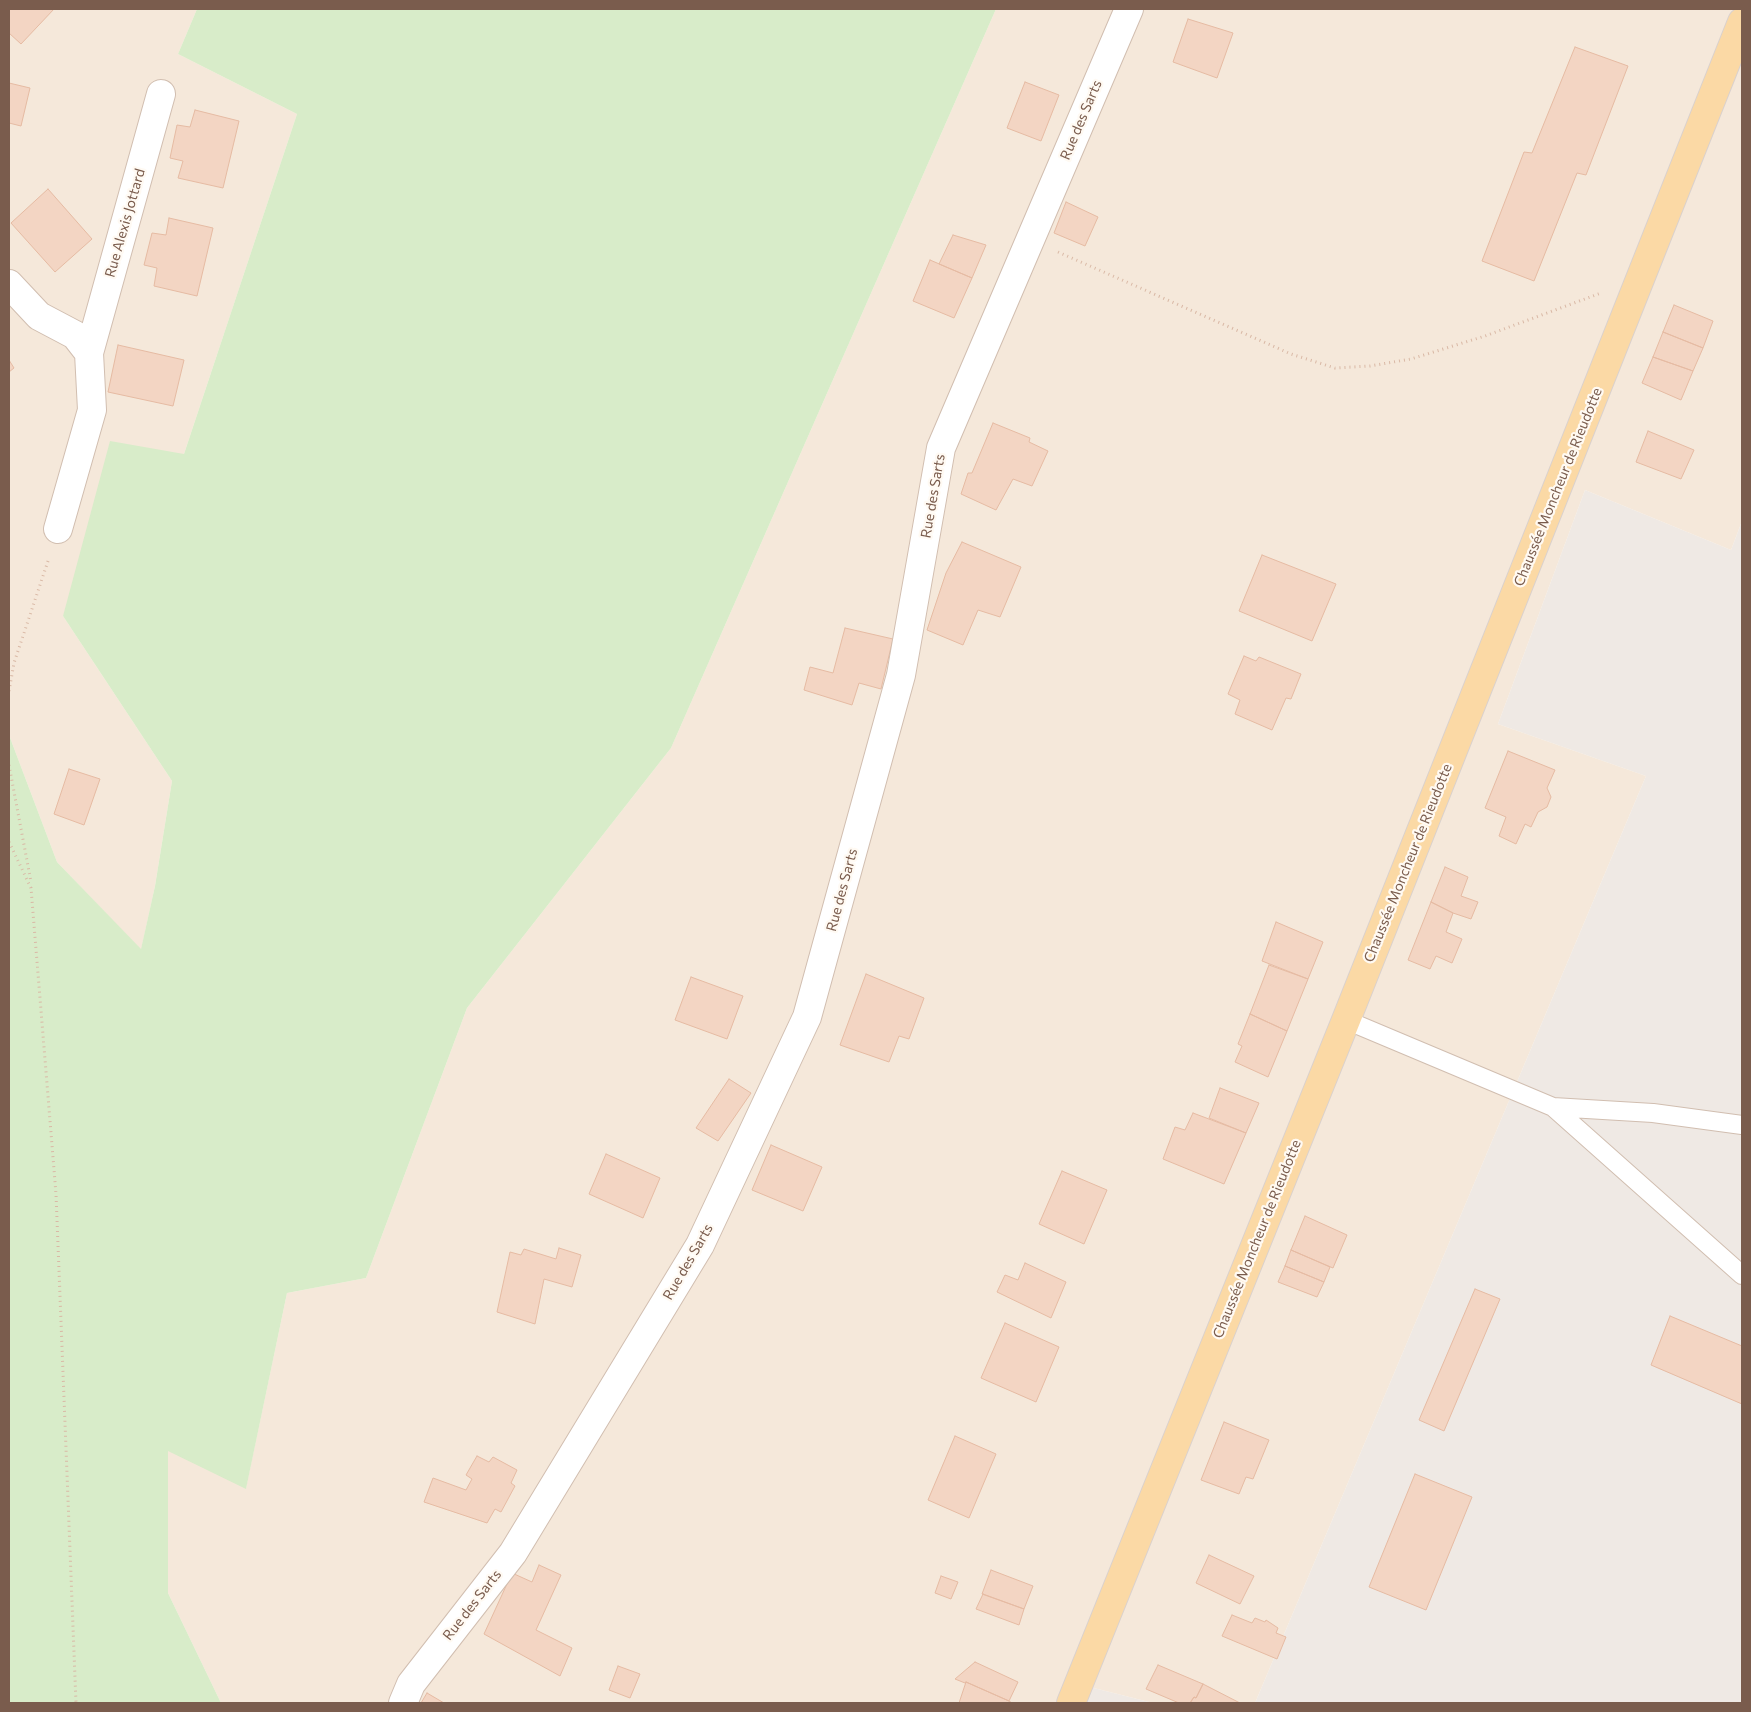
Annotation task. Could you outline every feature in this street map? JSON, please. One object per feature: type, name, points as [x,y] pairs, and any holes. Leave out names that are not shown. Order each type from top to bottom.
[{"type":"main road","name":"Chaussée Moncheur de Rieudotte","points":[[1071,1703],[1346,1020],[1742,22]]},
{"type":"street","name":"Rue des Sarts","points":[[403,1703],[411,1684],[513,1553],[700,1245],[807,1016],[901,675],[941,448],[1129,9]]},
{"type":"street","name":"Rue Alexis Jottard","points":[[58,529],[92,410],[89,353],[161,94]]},
{"type":"street","points":[[9,284],[39,316],[75,334],[89,353]]},
{"type":"lane","points":[[1346,1020],[1553,1108],[1742,1274]]},
{"type":"lane","points":[[1553,1108],[1652,1113],[1742,1125]]},
{"type":"path","points":[[1030,240],[1291,354],[1335,368],[1370,366],[1411,359],[1485,336],[1641,278]]},
{"type":"path","points":[[9,690],[14,663],[58,529]]},
{"type":"path","points":[[9,765],[32,888],[56,1194],[76,1703]]},
{"type":"path","points":[[9,842],[32,888]]},
{"type":"shaded area","points":[[9,9],[197,9],[178,54],[297,114],[184,454],[63,616],[172,781],[155,886],[141,950],[57,862],[9,735]]},
{"type":"shaded area","points":[[996,9],[1742,9],[1742,521],[1731,550],[1585,490],[1498,724],[1646,776],[1255,1703],[1153,1703],[1078,1684],[1071,1703],[221,1703],[168,1593],[168,1450],[246,1488],[287,1293],[366,1278],[467,1008],[671,748]]},
{"type":"shaded area","points":[[1585,490],[1731,550],[1742,521],[1742,1703],[1255,1703],[1646,776],[1498,724]]},
{"type":"shaded area","points":[[1078,1684],[1153,1703],[1071,1703]]},
{"type":"green space","points":[[197,9],[996,9],[671,748],[467,1008],[366,1278],[287,1293],[246,1489],[168,1451],[168,1593],[221,1703],[9,1703],[9,735],[57,862],[141,949],[155,886],[172,781],[63,616],[110,441],[184,454],[297,114],[178,54]]},
{"type":"building","points":[[9,9],[54,9],[21,44],[9,33]]},
{"type":"building","points":[[1188,19],[1233,33],[1217,78],[1173,62]]},
{"type":"building","points":[[1575,47],[1628,66],[1586,175],[1577,173],[1534,281],[1482,261],[1524,152],[1532,153]]},
{"type":"building","points":[[1025,82],[1059,95],[1041,141],[1007,128]]},
{"type":"building","points":[[9,83],[30,88],[21,126],[9,123]]},
{"type":"building","points":[[195,110],[239,121],[223,188],[178,178],[183,161],[170,158],[177,125],[190,127]]},
{"type":"building","points":[[48,189],[92,239],[55,272],[11,223]]},
{"type":"building","points":[[1066,202],[1098,217],[1085,246],[1054,233]]},
{"type":"building","points":[[169,218],[213,228],[197,296],[154,286],[157,268],[144,265],[152,233],[166,235]]},
{"type":"building","points":[[953,235],[986,245],[972,278],[939,264]]},
{"type":"building","points":[[930,260],[972,278],[954,318],[913,301]]},
{"type":"building","points":[[1674,305],[1713,321],[1703,348],[1663,332]]},
{"type":"building","points":[[1663,332],[1703,348],[1693,371],[1653,357]]},
{"type":"building","points":[[118,345],[184,360],[173,406],[108,392]]},
{"type":"building","points":[[1653,357],[1693,371],[1681,400],[1642,383]]},
{"type":"building","points":[[9,360],[14,368],[9,372]]},
{"type":"building","points":[[993,423],[1030,438],[1029,442],[1048,451],[1032,486],[1013,479],[996,510],[961,494],[968,473],[972,473]]},
{"type":"building","points":[[1648,431],[1694,450],[1681,479],[1636,462]]},
{"type":"building","points":[[962,542],[1021,567],[1000,617],[978,610],[963,645],[927,630],[946,573]]},
{"type":"building","points":[[1262,555],[1336,584],[1312,641],[1239,611]]},
{"type":"building","points":[[845,628],[893,639],[881,689],[859,683],[852,705],[804,690],[810,667],[833,673]]},
{"type":"building","points":[[1244,656],[1256,661],[1259,657],[1301,674],[1291,699],[1286,698],[1272,730],[1235,714],[1240,700],[1228,694]]},
{"type":"building","points":[[1508,751],[1555,770],[1547,788],[1551,797],[1547,807],[1538,812],[1531,827],[1525,824],[1516,844],[1499,836],[1506,817],[1485,808]]},
{"type":"building","points":[[69,769],[100,779],[84,825],[54,814]]},
{"type":"building","points":[[1445,867],[1468,877],[1461,896],[1478,902],[1471,919],[1453,913],[1431,902]]},
{"type":"building","points":[[1431,902],[1453,913],[1446,932],[1462,939],[1452,963],[1436,956],[1430,969],[1408,960]]},
{"type":"building","points":[[1276,922],[1323,942],[1308,979],[1262,961]]},
{"type":"building","points":[[1269,965],[1308,979],[1287,1031],[1250,1014]]},
{"type":"building","points":[[866,974],[924,998],[909,1039],[899,1036],[889,1062],[840,1045]]},
{"type":"building","points":[[691,977],[743,996],[727,1039],[675,1020]]},
{"type":"building","points":[[1250,1014],[1287,1031],[1268,1077],[1235,1062],[1242,1046],[1238,1044]]},
{"type":"building","points":[[729,1079],[751,1093],[718,1141],[696,1128]]},
{"type":"building","points":[[1220,1088],[1259,1103],[1246,1133],[1209,1118]]},
{"type":"building","points":[[1193,1113],[1246,1133],[1224,1184],[1163,1159],[1175,1127],[1185,1130]]},
{"type":"building","points":[[771,1145],[822,1167],[803,1211],[752,1190]]},
{"type":"building","points":[[606,1154],[660,1178],[643,1218],[589,1194]]},
{"type":"building","points":[[1062,1171],[1107,1190],[1084,1244],[1039,1224]]},
{"type":"building","points":[[1305,1216],[1347,1235],[1333,1268],[1291,1250]]},
{"type":"building","points":[[559,1248],[581,1255],[572,1287],[544,1279],[535,1324],[497,1312],[510,1252],[521,1255],[524,1249],[556,1259]]},
{"type":"building","points":[[1291,1250],[1330,1267],[1324,1282],[1285,1266]]},
{"type":"building","points":[[1025,1263],[1066,1282],[1051,1318],[997,1292],[1005,1275],[1018,1280]]},
{"type":"building","points":[[1285,1266],[1324,1282],[1317,1297],[1278,1282]]},
{"type":"building","points":[[1475,1289],[1500,1299],[1444,1431],[1419,1420]]},
{"type":"building","points":[[1670,1316],[1742,1346],[1742,1404],[1651,1365]]},
{"type":"building","points":[[1005,1323],[1059,1347],[1036,1402],[981,1378]]},
{"type":"building","points":[[1224,1422],[1269,1440],[1253,1479],[1246,1477],[1239,1494],[1201,1480]]},
{"type":"building","points":[[955,1436],[996,1454],[969,1518],[928,1500]]},
{"type":"building","points":[[477,1456],[489,1462],[493,1457],[517,1470],[511,1483],[515,1486],[501,1512],[495,1509],[487,1523],[424,1502],[433,1478],[466,1490],[472,1479],[466,1475]]},
{"type":"building","points":[[1415,1474],[1472,1497],[1426,1610],[1369,1587]]},
{"type":"building","points":[[1209,1555],[1254,1576],[1240,1604],[1196,1583]]},
{"type":"building","points":[[539,1565],[561,1575],[536,1630],[572,1648],[560,1676],[484,1634],[512,1573],[532,1582]]},
{"type":"building","points":[[991,1570],[1033,1586],[1024,1609],[982,1594]]},
{"type":"building","points":[[941,1576],[958,1582],[951,1599],[935,1593]]},
{"type":"building","points":[[983,1594],[1024,1609],[1019,1625],[976,1609]]},
{"type":"building","points":[[1232,1615],[1252,1623],[1255,1618],[1265,1622],[1266,1620],[1278,1628],[1276,1633],[1286,1637],[1277,1659],[1222,1636]]},
{"type":"building","points":[[975,1662],[1018,1682],[1009,1701],[955,1679]]},
{"type":"building","points":[[1158,1665],[1203,1684],[1196,1698],[1194,1697],[1190,1703],[1179,1703],[1146,1689]]},
{"type":"building","points":[[618,1666],[640,1674],[630,1698],[609,1690]]},
{"type":"building","points":[[966,1682],[1009,1701],[1012,1703],[959,1703]]},
{"type":"building","points":[[1203,1684],[1240,1703],[1190,1703],[1194,1697],[1196,1698]]},
{"type":"building","points":[[427,1693],[444,1703],[421,1703]]}]
